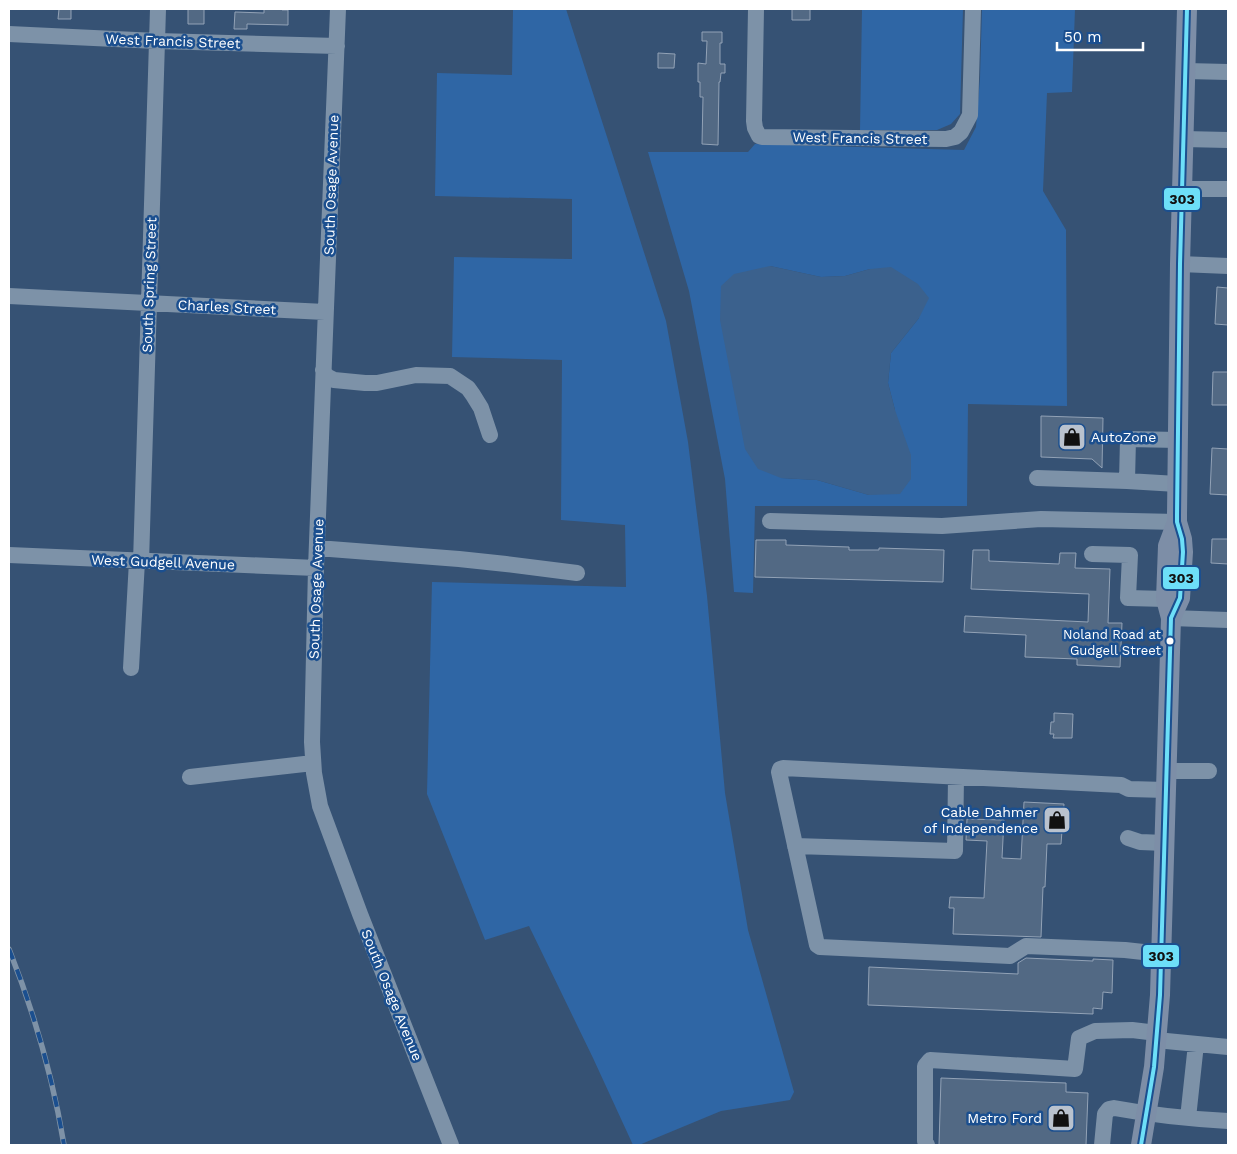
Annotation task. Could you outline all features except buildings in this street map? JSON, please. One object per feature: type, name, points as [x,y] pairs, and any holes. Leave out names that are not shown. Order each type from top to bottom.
[{"type":"main road","points":[[1141,1145],[1154,1067],[1160,995],[1165,843],[1168,608],[1180,598],[1183,552],[1182,539],[1177,522],[1180,264],[1188,9]]},
{"type":"street","name":"South Spring Street","points":[[131,668],[139,562],[158,9]]},
{"type":"street","name":"South Osage Avenue","points":[[338,9],[316,568],[313,763],[318,798],[323,815],[451,1145]]},
{"type":"street","name":"West Francis Street","points":[[756,9],[754,121],[759,136],[946,139],[962,132],[970,115],[973,9]]},
{"type":"street","name":"West Francis Street","points":[[9,34],[157,41],[337,46]]},
{"type":"street","points":[[1186,71],[1228,72]]},
{"type":"street","points":[[1184,139],[1228,140]]},
{"type":"street","points":[[1182,189],[1228,189]]},
{"type":"street","points":[[1180,264],[1228,266]]},
{"type":"street","name":"Charles Street","points":[[9,296],[325,312]]},
{"type":"street","points":[[324,370],[325,374],[334,380],[365,383],[377,383],[416,375],[450,376],[468,388],[473,395],[481,408],[490,435]]},
{"type":"street","points":[[1127,481],[1128,438],[1178,440]]},
{"type":"street","points":[[1037,478],[1178,484]]},
{"type":"street","points":[[770,521],[942,526],[1041,519],[1177,522]]},
{"type":"street","points":[[317,548],[459,559],[576,572]]},
{"type":"street","points":[[1092,554],[1130,555],[1128,598],[1228,620]]},
{"type":"street","name":"West Gudgell Avenue","points":[[9,555],[316,568]]},
{"type":"street","points":[[190,777],[313,763]]},
{"type":"street","points":[[1162,954],[1125,950],[1026,946],[1010,956],[820,947],[817,945],[779,772],[783,768],[1121,785],[1129,789],[1209,771]]},
{"type":"street","points":[[795,846],[955,851],[956,777]]},
{"type":"street","points":[[1128,838],[1140,842],[1165,843]]},
{"type":"street","points":[[926,1145],[926,1066],[930,1060],[1075,1069],[1079,1038],[1095,1031],[1132,1030],[1156,1037],[1228,1047]]},
{"type":"street","points":[[1188,1118],[1196,1044]]},
{"type":"street","points":[[1102,1145],[1106,1114],[1109,1109],[1114,1108],[1146,1114],[1228,1121]]},
{"type":"shaded area","points":[[513,9],[566,9],[666,321],[688,442],[707,596],[725,793],[748,930],[794,1092],[790,1100],[721,1111],[639,1145],[633,1145],[529,926],[485,940],[427,794],[432,582],[626,587],[625,525],[561,520],[562,360],[452,357],[454,257],[572,259],[572,199],[435,196],[437,73],[512,75]]},
{"type":"shaded area","points":[[862,9],[963,9],[960,114],[951,124],[937,130],[860,130]]},
{"type":"shaded area","points":[[982,9],[1075,9],[1072,92],[1047,93],[1043,191],[1066,230],[1067,406],[968,404],[967,506],[755,506],[753,593],[734,592],[725,479],[689,291],[648,152],[748,152],[755,144],[964,150],[976,127],[980,78]],"holes":[[[770,266],[821,277],[845,276],[870,269],[919,318],[891,353],[888,383],[895,410],[869,495],[817,480],[781,478]]]},
{"type":"shaded area","points":[[770,266],[821,277],[845,276],[870,269],[891,267],[918,284],[929,298],[919,318],[891,353],[888,383],[895,410],[911,455],[911,479],[900,494],[869,495],[817,480],[781,478],[758,469],[745,449],[720,320],[721,286],[734,274]]},
{"type":"railway","points":[[9,949],[27,997],[42,1046],[64,1145]]},
{"type":"transit line","name":"303","points":[[1141,1145],[1154,1067],[1160,995],[1171,618],[1180,598],[1183,552],[1177,515],[1180,264],[1187,9]]},
{"type":"place","name":"AutoZone","points":[[1072,437]]},
{"type":"place","name":"Noland Road at Gudgell Street","points":[[1170,641]]},
{"type":"place","name":"Cable Dahmer of Independence","points":[[1057,820]]},
{"type":"place","name":"Metro Ford","points":[[1061,1118]]}]
